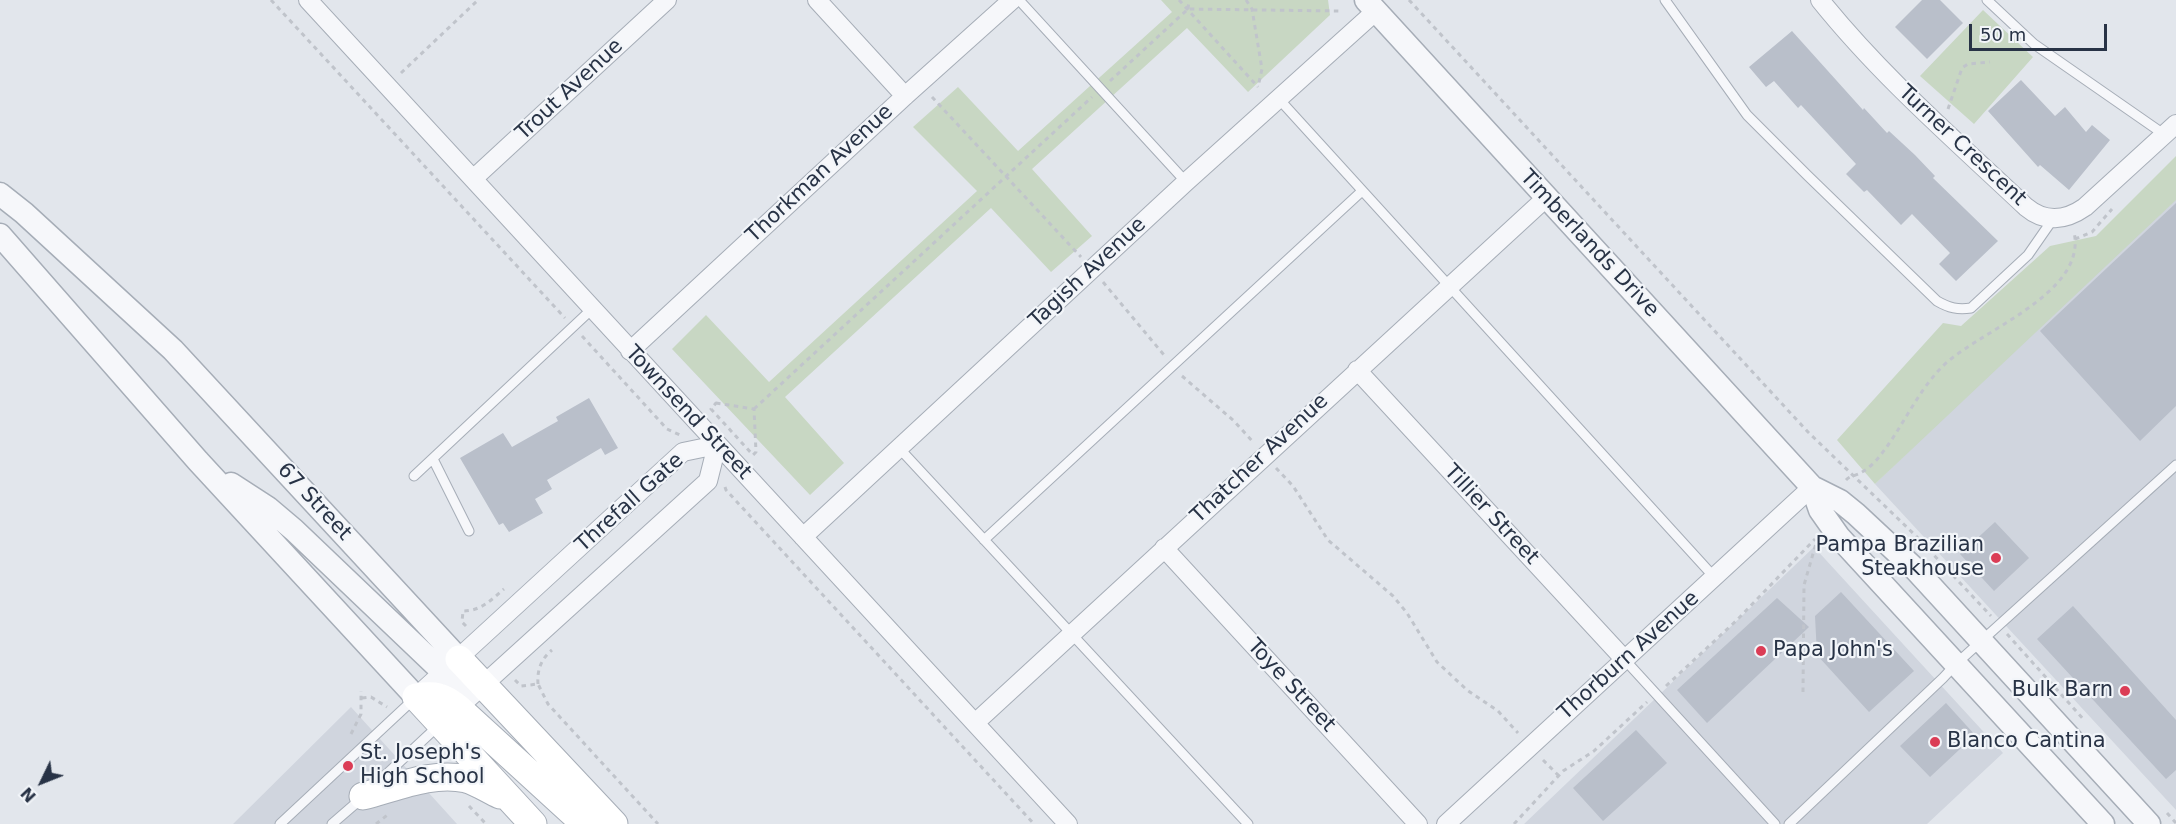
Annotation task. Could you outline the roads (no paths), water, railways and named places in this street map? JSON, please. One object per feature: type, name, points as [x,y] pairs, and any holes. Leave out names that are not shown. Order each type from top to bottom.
[{"type":"main road","name":"67 Street","points":[[452,666],[484,685],[614,824]]},
{"type":"main road","points":[[416,698],[449,716],[585,824]]},
{"type":"main road","points":[[449,716],[511,800],[533,824]]},
{"type":"main road","points":[[363,796],[446,777],[466,780],[511,800]]},
{"type":"street","name":"Townsend Street","points":[[308,0],[1068,824]]},
{"type":"street","name":"Trout Avenue","points":[[473,179],[667,0]]},
{"type":"street","points":[[817,0],[905,96]]},
{"type":"street","name":"Thorkman Avenue","points":[[630,351],[1012,0]]},
{"type":"street","name":"Turner Crescent","points":[[1820,0],[1869,56],[2026,207],[2036,214],[2061,218]]},
{"type":"street","name":"Tagish Avenue","points":[[803,537],[1278,98],[1371,5]]},
{"type":"street","name":"Timberlands Drive","points":[[1371,5],[1812,487],[1840,501],[1916,570],[2149,824]]},
{"type":"street","points":[[2061,218],[2085,207],[2170,130]]},
{"type":"street","name":"67 Street","points":[[0,194],[24,213],[173,350],[452,666]]},
{"type":"street","name":"Thatcher Avenue","points":[[975,723],[1547,197]]},
{"type":"street","points":[[0,235],[198,461],[416,698]]},
{"type":"street","name":"Tillier Street","points":[[1357,370],[1624,660]]},
{"type":"street","name":"Threfall Gate","points":[[416,698],[683,452],[717,445],[708,481],[449,716]]},
{"type":"street","points":[[198,461],[268,508],[452,666]]},
{"type":"street","name":"Timberlands Drive","points":[[1812,487],[1820,510],[1839,537],[2103,824]]},
{"type":"street","name":"Thorburn Avenue","points":[[1446,824],[1812,487]]},
{"type":"street","name":"Toye Street","points":[[1164,548],[1418,824]]},
{"type":"lane","points":[[1019,0],[1186,182]]},
{"type":"lane","points":[[1665,0],[1748,116],[1937,301],[1959,309],[1971,308],[2028,255],[2061,218]]},
{"type":"lane","points":[[1986,0],[2034,44],[2170,130]]},
{"type":"lane","points":[[1278,98],[1715,578]]},
{"type":"lane","points":[[984,540],[1362,190]]},
{"type":"lane","points":[[414,476],[592,309]]},
{"type":"lane","points":[[899,448],[1248,824]]},
{"type":"lane","points":[[433,459],[470,531]]},
{"type":"lane","points":[[1789,824],[1957,663],[2176,465]]},
{"type":"lane","points":[[1624,660],[1775,824]]},
{"type":"lane","points":[[280,824],[416,698]]},
{"type":"lane","points":[[332,824],[449,716]]},
{"type":"place","name":"Pampa Brazilian Steakhouse","points":[[1996,558]]},
{"type":"place","name":"Papa John's","points":[[1761,651]]},
{"type":"place","name":"Bulk Barn","points":[[2125,691]]},
{"type":"place","name":"Blanco Cantina","points":[[1935,742]]},
{"type":"place","name":"St. Joseph's High School","points":[[348,766]]}]
